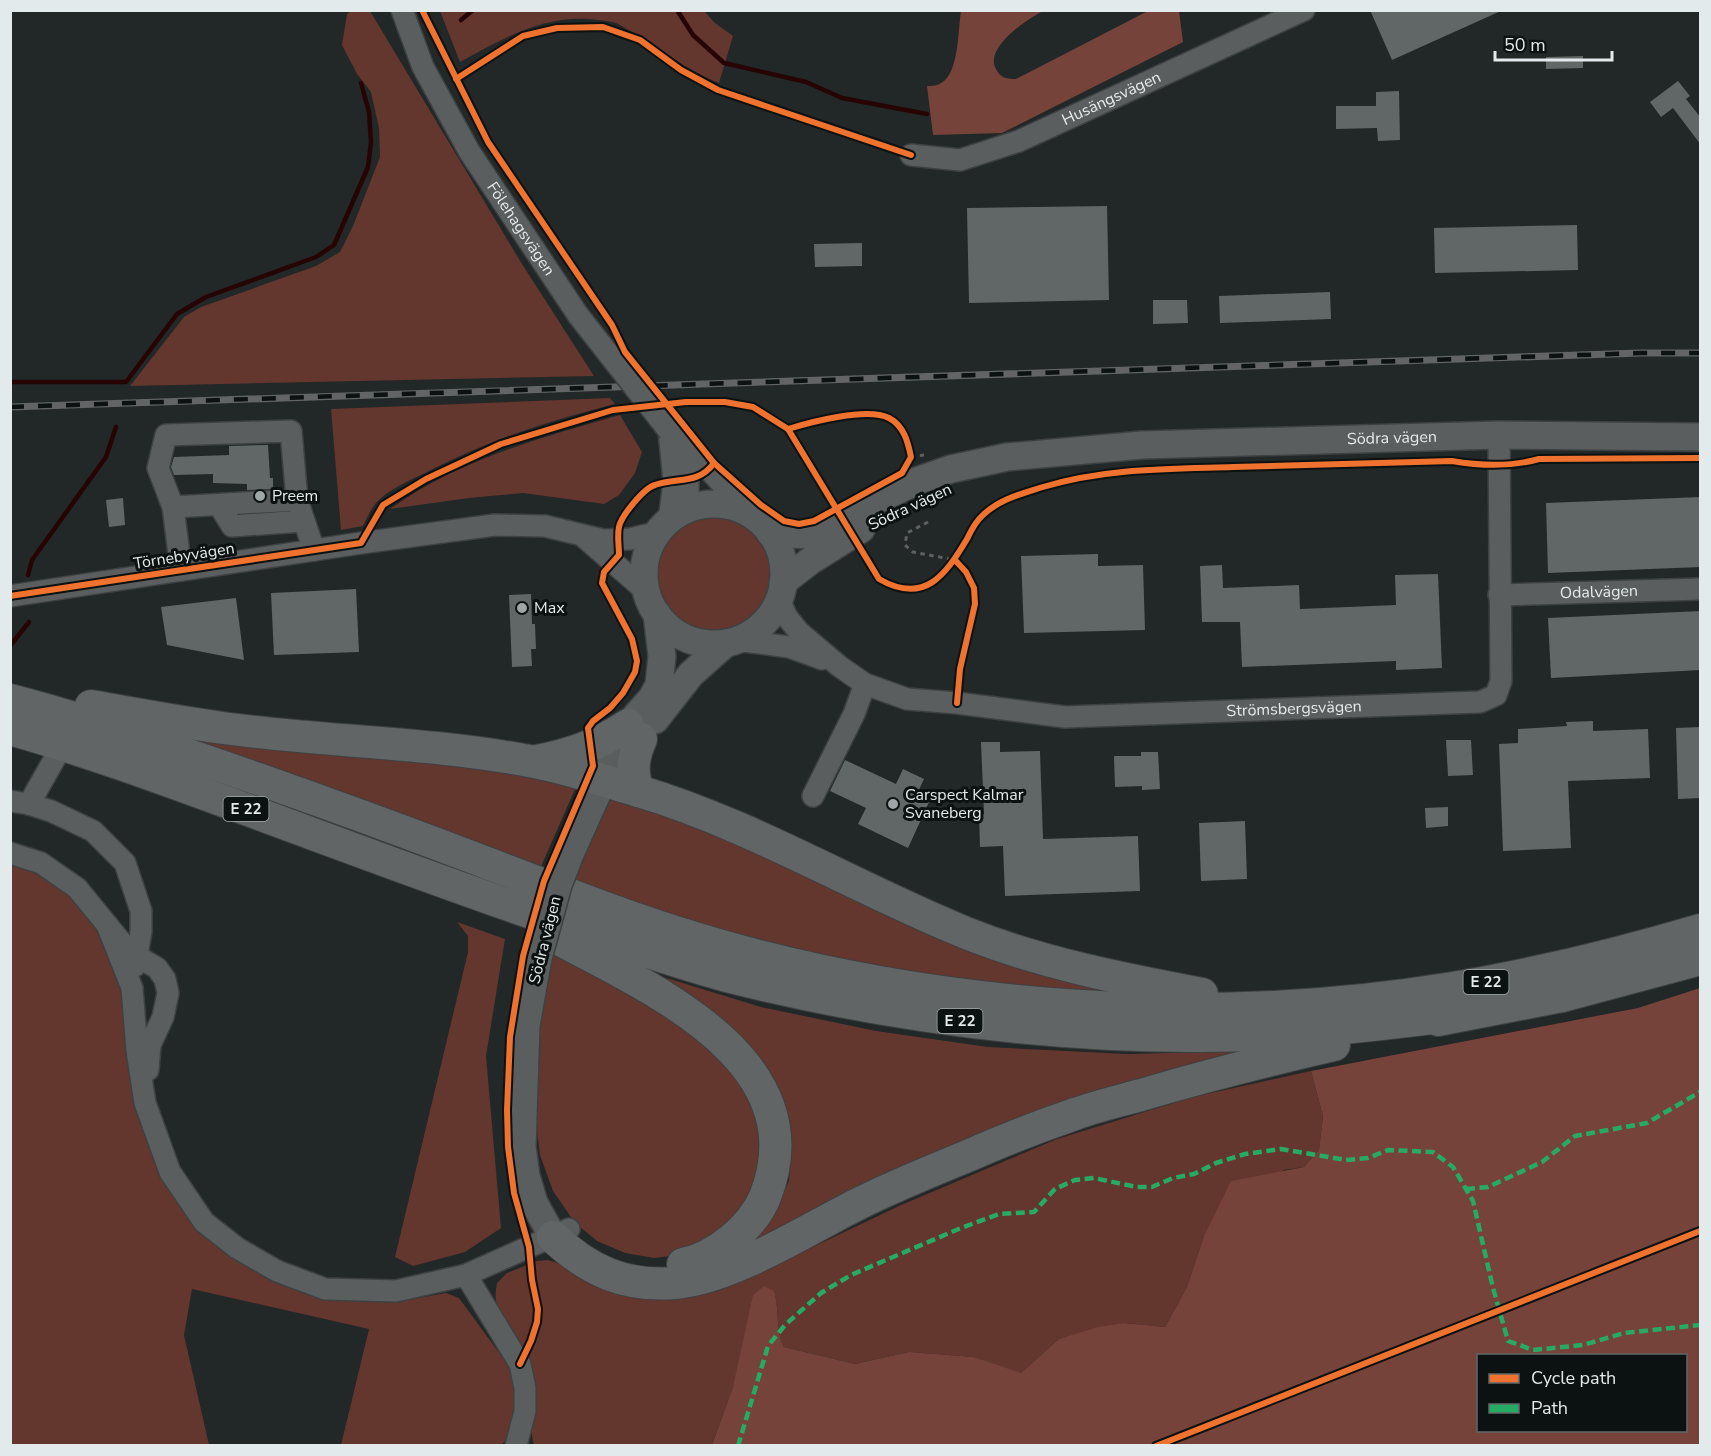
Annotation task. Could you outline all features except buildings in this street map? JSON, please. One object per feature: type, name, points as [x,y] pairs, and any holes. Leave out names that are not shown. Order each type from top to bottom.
[{"type":"highway","points":[[10,694],[224,728],[484,753],[534,761],[638,791],[760,838],[917,913],[969,934],[1077,968],[1268,1006]]},
{"type":"highway","name":"E 22","points":[[10,700],[149,741],[327,802],[640,921],[734,949],[830,972],[921,989],[1023,1001],[1120,1007],[1268,1006],[1353,1000],[1450,988],[1554,970],[1701,930]]},
{"type":"highway","name":"E 22","points":[[10,729],[137,769],[479,895],[628,945],[725,975],[916,1015],[1020,1029],[1190,1036],[1270,1034],[1355,1028],[1457,1015],[1562,996],[1701,959]]},
{"type":"highway","points":[[534,761],[566,755],[634,732],[636,751],[633,770],[638,791]]},
{"type":"highway","points":[[479,895],[664,995],[736,1052],[762,1089],[771,1112],[776,1157],[771,1181],[762,1204],[732,1240],[714,1252],[691,1262],[666,1266],[641,1266],[617,1260],[561,1233]]},
{"type":"highway","points":[[561,1233],[569,1252],[586,1264],[611,1276],[632,1282],[657,1284],[702,1278],[756,1257],[878,1194],[1077,1113],[1192,1080],[1457,1015]]},
{"type":"main road","name":"Södra vägen","points":[[771,533],[801,536],[820,532],[898,490],[951,469],[1007,457],[1084,449],[1142,445],[1499,435],[1701,437]]},
{"type":"main road","name":"Södra vägen","points":[[781,591],[837,543],[908,504],[985,475],[1084,449]]},
{"type":"main road","points":[[715,505],[725,505],[744,512],[759,521],[771,533],[782,556],[781,591],[772,614],[750,634],[731,642],[699,642],[683,637],[668,627],[652,603],[645,571],[649,550],[672,521],[715,505]]},
{"type":"main road","name":"Södra vägen","points":[[561,1233],[534,1203],[526,1176],[522,1147],[526,1026],[538,958],[558,885],[604,781],[659,685],[663,656],[652,603]]},
{"type":"main road","name":"Södra vägen","points":[[634,732],[691,674],[731,642]]},
{"type":"street","name":"Fölehagsvägen","points":[[402,10],[423,67],[469,151],[578,315],[669,431],[730,490],[744,512]]},
{"type":"street","name":"Husängsvägen","points":[[911,154],[960,160],[1019,141],[1304,10]]},
{"type":"street","points":[[181,570],[173,507],[158,468],[166,435],[291,431],[297,500],[315,550]]},
{"type":"street","name":"Fölehagsvägen","points":[[669,431],[688,479],[672,521]]},
{"type":"street","name":"Strömsbergsvägen","points":[[781,591],[787,617],[799,632],[839,666],[865,684],[907,699],[1065,717],[1480,702],[1496,695],[1501,681],[1499,435]]},
{"type":"street","points":[[173,507],[297,500]]},
{"type":"street","points":[[219,505],[232,526],[304,521]]},
{"type":"street","name":"Törnebyvägen","points":[[10,596],[315,550],[510,524],[545,526],[584,537],[619,540],[672,521]]},
{"type":"street","name":"Törnebyvägen","points":[[584,537],[652,603]]},
{"type":"street","name":"Odalvägen","points":[[1499,595],[1701,589]]},
{"type":"street","name":"Strömsbergsvägen","points":[[731,642],[789,647],[839,666]]},
{"type":"street","points":[[813,796],[854,714],[865,684]]},
{"type":"street","points":[[63,744],[20,803],[51,811],[93,831],[125,863],[141,911],[141,933],[132,988],[137,1051],[145,1103],[170,1172],[204,1222],[237,1248],[277,1271],[326,1288],[396,1291],[466,1275],[561,1233]]},
{"type":"street","points":[[10,852],[41,863],[77,888],[107,926],[137,956],[157,968],[165,979],[168,993],[163,1017],[150,1045],[145,1103]]},
{"type":"street","points":[[107,926],[132,988]]},
{"type":"street","points":[[466,1275],[520,1364],[525,1388],[525,1411],[516,1446]]},
{"type":"path","points":[[928,522],[907,533],[905,545],[913,552],[955,560]]},
{"type":"shaded area","points":[[352,10],[370,11],[522,264],[594,376],[130,386],[184,317],[201,307],[316,266],[340,252],[353,226],[380,157],[379,128],[371,92],[357,74],[342,45],[347,14]]},
{"type":"shaded area","points":[[440,11],[704,11],[715,23],[733,36],[719,83],[681,64],[618,24],[598,20],[561,20],[526,29],[460,62]]},
{"type":"shaded area","points":[[961,11],[1043,11],[1017,28],[996,52],[994,61],[996,69],[1002,76],[1010,79],[1016,79],[1148,11],[1179,11],[1183,42],[1002,133],[933,135],[927,86],[941,83],[951,70],[957,50]]},
{"type":"shaded area","points":[[610,398],[615,404],[518,433],[449,461],[406,482],[387,493],[375,504],[363,526],[341,530],[331,409]]},
{"type":"shaded area","points":[[620,415],[642,452],[635,473],[619,495],[604,504],[523,493],[390,509],[443,477],[500,452]]},
{"type":"shaded area","points":[[714,518],[736,522],[754,535],[767,553],[771,575],[767,597],[754,615],[736,628],[714,632],[692,628],[674,615],[661,597],[657,575],[661,553],[674,535],[692,522]]},
{"type":"shaded area","points":[[120,721],[459,758],[576,787],[539,871]]},
{"type":"shaded area","points":[[621,795],[1135,998],[959,981],[785,949],[569,882],[602,808],[611,798]]},
{"type":"shaded area","points":[[10,865],[37,870],[69,893],[101,928],[126,989],[132,1052],[198,1225],[325,1297],[408,1300],[446,1293],[459,1298],[514,1373],[519,1392],[516,1415],[502,1445],[341,1445],[369,1329],[192,1289],[184,1335],[209,1445],[11,1445]]},
{"type":"shaded area","points":[[457,922],[505,939],[486,1056],[501,1228],[465,1252],[413,1266],[395,1257],[468,952],[468,936]]},
{"type":"shaded area","points":[[550,951],[617,982],[727,1060],[762,1119],[765,1169],[738,1221],[686,1254],[654,1258],[625,1253],[597,1241],[575,1223],[553,1191],[540,1155],[534,1107],[535,1044]]},
{"type":"shaded area","points":[[663,977],[761,1007],[876,1031],[988,1047],[1128,1054],[1257,1051],[740,1254],[773,1217],[789,1181],[792,1141],[783,1107],[731,1029]]},
{"type":"shaded area","points":[[1700,988],[1700,1445],[712,1445],[733,1387],[753,1295],[764,1286],[774,1291],[779,1334],[784,1347],[855,1364],[909,1352],[974,1357],[1021,1373],[1059,1339],[1098,1327],[1124,1323],[1165,1327],[1187,1287],[1204,1236],[1231,1181],[1304,1167],[1319,1150],[1323,1116],[1311,1071],[1638,1008]]},
{"type":"shaded area","points":[[1311,1071],[1323,1116],[1319,1150],[1304,1167],[1284,1170],[1204,1236],[1187,1287],[1165,1327],[1124,1323],[1059,1339],[1020,1374],[974,1357],[909,1352],[855,1364],[784,1347],[779,1334],[774,1291],[733,1387],[712,1445],[534,1445],[532,1435],[533,1372],[526,1354],[502,1318],[496,1301],[497,1283],[507,1273],[537,1261],[548,1260],[567,1266],[597,1287],[646,1297],[771,1267],[901,1205],[1057,1139],[1193,1097]]},
{"type":"waterway","points":[[461,20],[473,10]]},
{"type":"waterway","points":[[677,10],[693,35],[724,63],[806,82],[842,98],[927,114]]},
{"type":"waterway","points":[[10,382],[126,382],[177,314],[206,297],[316,257],[334,245],[368,167],[371,142],[369,112],[361,83]]},
{"type":"waterway","points":[[28,575],[32,560],[106,457],[116,427]]},
{"type":"waterway","points":[[10,646],[29,622]]},
{"type":"railway","points":[[10,407],[1641,353],[1700,353]]},
{"type":"marked path","points":[[1466,1189],[1488,1187],[1542,1162],[1575,1136],[1647,1123],[1700,1092]]},
{"type":"marked path","points":[[738,1446],[768,1346],[785,1325],[821,1293],[851,1275],[999,1214],[1034,1212],[1055,1189],[1075,1180],[1094,1178],[1137,1187],[1152,1187],[1245,1154],[1281,1149],[1346,1160],[1368,1158],[1388,1150],[1433,1152],[1453,1167],[1473,1201],[1508,1341],[1533,1350],[1583,1345],[1624,1333],[1700,1325]]},
{"type":"cycle path","points":[[422,10],[488,142],[612,325],[625,352],[714,463],[761,505],[784,521],[799,524],[814,521],[902,473],[911,457],[902,430],[894,421],[879,415],[839,417],[788,429]]},
{"type":"cycle path","points":[[456,79],[523,36],[557,28],[603,27],[640,40],[681,70],[718,90],[911,155]]},
{"type":"cycle path","points":[[10,596],[361,543],[383,505],[426,479],[501,444],[613,410],[686,402],[725,402],[753,407],[788,429],[879,579],[909,589],[921,588],[932,583],[941,575],[959,552],[977,521],[996,505],[1043,487],[1090,476],[1185,468],[1452,461],[1496,465],[1539,459],[1700,458]]},
{"type":"cycle path","points":[[520,1364],[531,1341],[537,1322],[538,1309],[529,1247],[514,1193],[508,1147],[510,1037],[523,956],[544,881],[593,766],[588,728],[623,693],[635,672],[637,661],[632,639],[602,583],[604,572],[619,555],[619,527],[628,510],[639,497],[655,485],[701,475],[714,463]]},
{"type":"cycle path","points":[[955,560],[966,572],[974,588],[975,604],[960,669],[957,703]]},
{"type":"cycle path","points":[[1156,1446],[1700,1231]]},
{"type":"place","name":"Preem","points":[[260,496]]},
{"type":"place","name":"Max","points":[[522,608]]},
{"type":"place","name":"Carspect Kalmar Svaneberg","points":[[893,804]]}]
